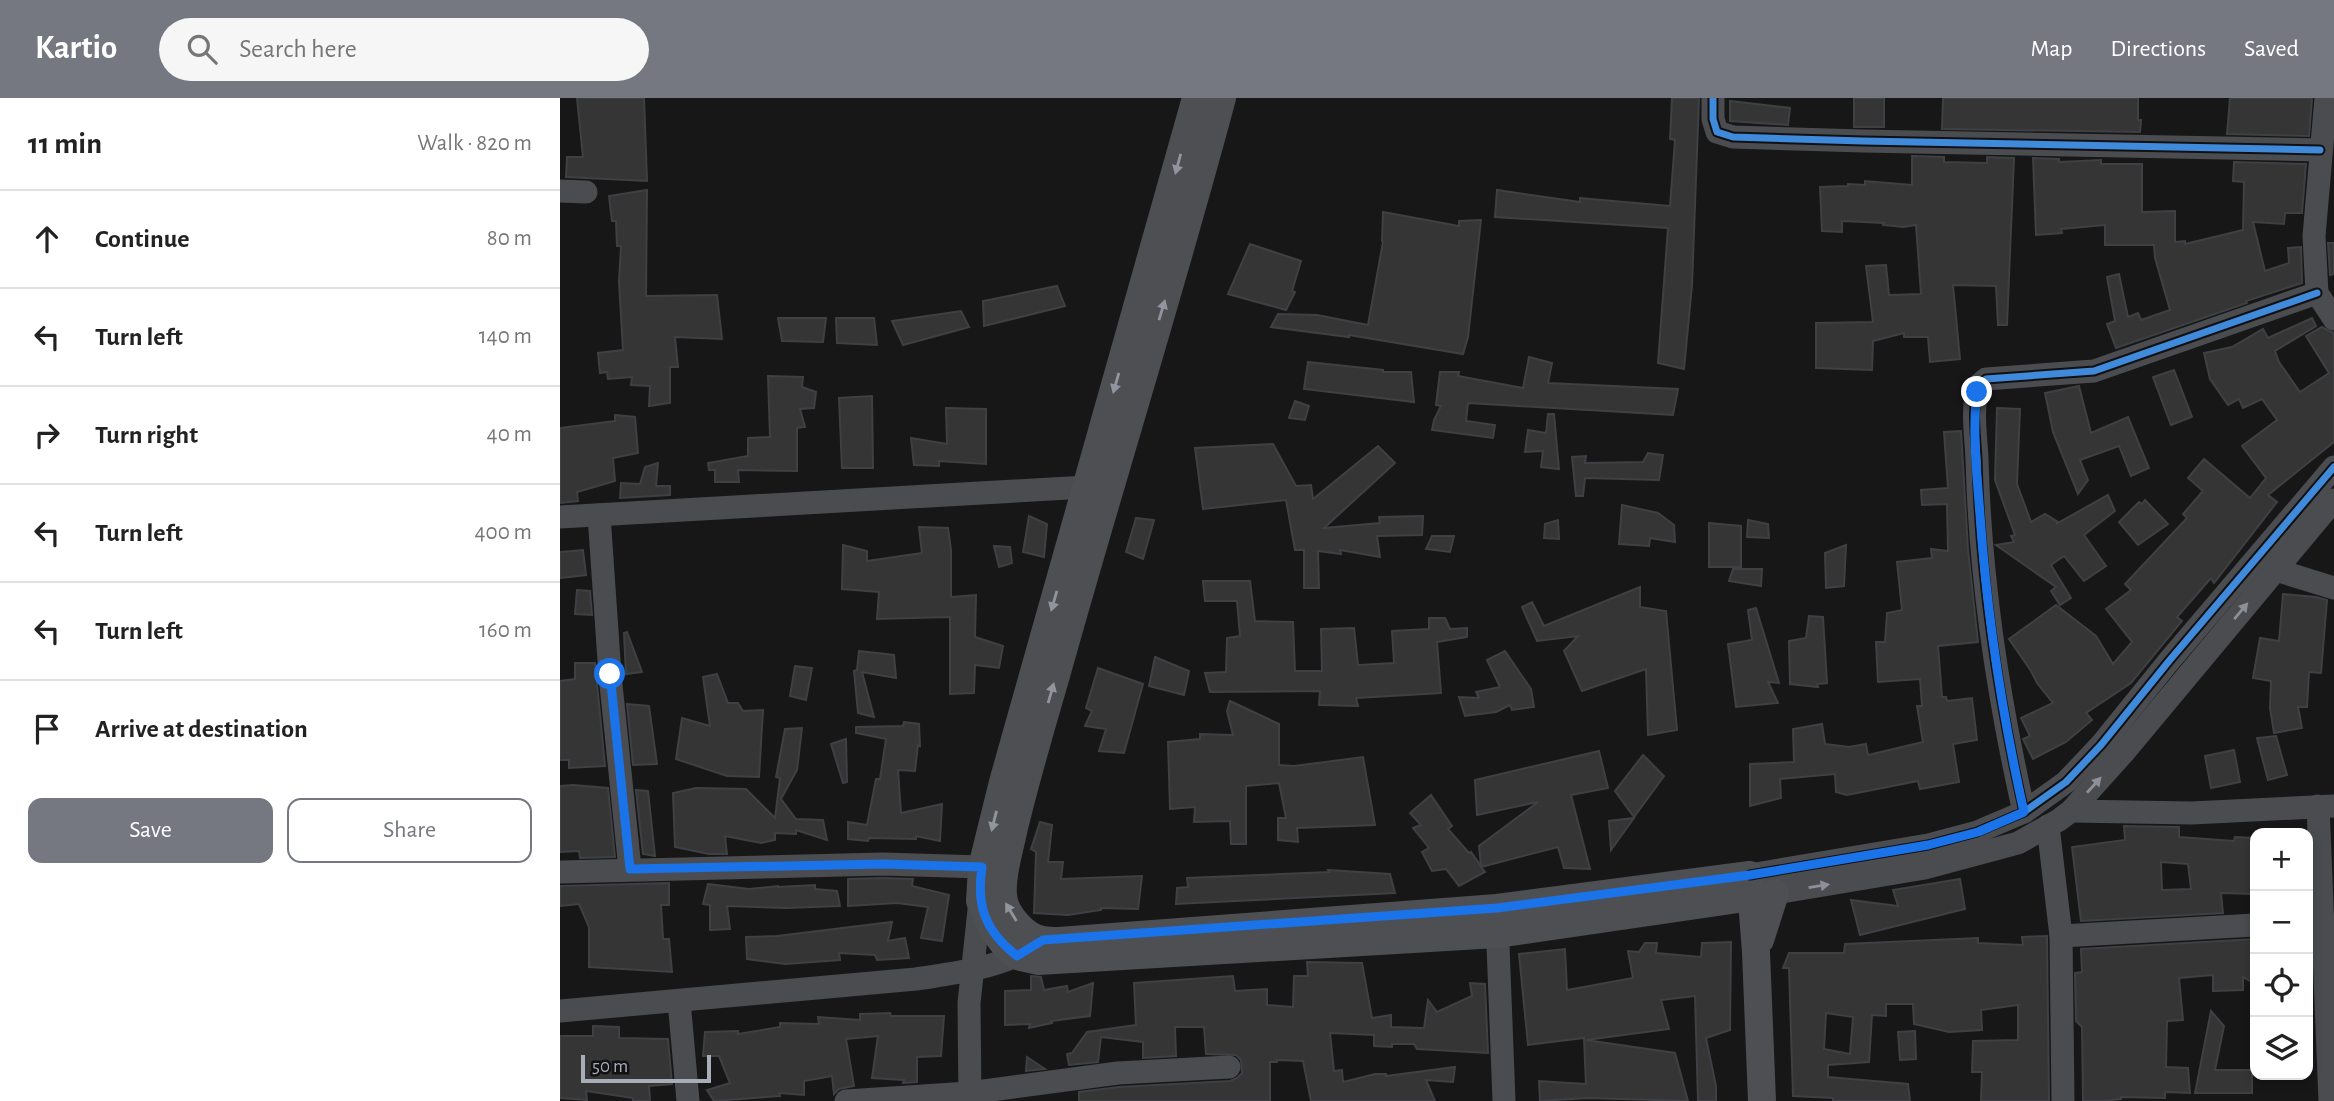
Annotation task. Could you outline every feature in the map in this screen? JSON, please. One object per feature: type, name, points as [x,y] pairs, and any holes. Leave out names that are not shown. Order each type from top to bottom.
[{"type":"main road","points":[[1196,98],[1006,863],[1003,896],[1006,907],[1022,928],[1043,940],[1497,921],[1759,888]]},
{"type":"main road","points":[[1222,98],[1188,224],[1097,489],[1003,782],[982,867],[980,901],[994,931],[1017,956],[1038,961],[1721,902],[1759,888]]},
{"type":"main road","points":[[1759,888],[1756,953],[1762,1101]]},
{"type":"main road","points":[[1721,902],[1756,953]]},
{"type":"street","points":[[1713,98],[1713,119],[1717,132],[1733,136],[2320,150]]},
{"type":"street","points":[[2326,98],[2314,236],[2317,293],[2334,319]]},
{"type":"street","points":[[560,191],[586,192]]},
{"type":"street","points":[[2024,812],[2006,733],[1984,563],[1977,481],[1976,399],[1979,385],[1986,379],[2094,371],[2317,293]]},
{"type":"street","points":[[1759,888],[1978,832],[2024,812],[2066,782],[2101,745],[2334,467]]},
{"type":"street","points":[[560,517],[1097,489]]},
{"type":"street","points":[[1759,888],[1925,868],[2018,843],[2071,811],[2125,751],[2334,500]]},
{"type":"street","points":[[599,515],[613,711],[630,869]]},
{"type":"street","points":[[2276,570],[2334,588]]},
{"type":"street","points":[[2071,811],[2192,813],[2326,806],[2321,921],[2330,1101]]},
{"type":"street","points":[[2048,826],[2061,936],[2063,1101]]},
{"type":"street","points":[[560,872],[883,864],[982,867]]},
{"type":"street","points":[[970,1097],[968,1003],[980,901]]},
{"type":"street","points":[[1497,921],[1504,1101]]},
{"type":"street","points":[[2061,936],[2250,925]]},
{"type":"street","points":[[560,1011],[916,979],[971,969],[1017,956],[1043,940]]},
{"type":"street","points":[[680,1001],[688,1101]]},
{"type":"street","points":[[846,1101],[970,1097],[1118,1073],[1229,1067]]},
{"type":"building","points":[[577,98],[644,98],[647,181],[566,177],[567,157],[583,157]]},
{"type":"building","points":[[1672,98],[1699,98],[1692,285],[1684,369],[1658,363],[1668,228],[1495,217],[1497,190],[1580,202],[1580,198],[1670,206],[1675,140],[1670,139]]},
{"type":"building","points":[[1854,98],[1884,98],[1884,127],[1854,127]]},
{"type":"building","points":[[1943,98],[2138,98],[2140,132],[1942,129]]},
{"type":"building","points":[[2230,98],[2312,98],[2309,136],[2227,134]]},
{"type":"building","points":[[1730,101],[1790,108],[1788,125],[1730,121]]},
{"type":"building","points":[[1912,156],[1944,157],[1944,162],[1987,163],[1987,157],[2014,158],[2007,325],[1998,325],[1996,286],[1953,285],[1960,359],[1930,362],[1928,337],[1904,337],[1904,333],[1873,341],[1872,370],[1816,368],[1816,323],[1873,322],[1866,266],[1886,265],[1889,295],[1921,294],[1916,225],[1903,227],[1883,225],[1884,223],[1842,221],[1842,232],[1822,231],[1820,187],[1865,185],[1865,181],[1912,185]]},
{"type":"building","points":[[2033,158],[2059,159],[2059,162],[2101,160],[2101,164],[2142,164],[2142,212],[2175,211],[2175,242],[2185,241],[2185,244],[2243,230],[2244,182],[2233,181],[2234,162],[2306,164],[2302,213],[2285,213],[2284,224],[2253,222],[2265,271],[2289,263],[2288,248],[2301,247],[2302,283],[2116,348],[2107,324],[2115,321],[2107,277],[2119,274],[2128,317],[2138,313],[2141,320],[2170,310],[2155,258],[2154,245],[2105,245],[2105,225],[2061,229],[2062,233],[2036,235]]},
{"type":"building","points":[[647,190],[646,296],[717,295],[722,339],[675,337],[678,367],[670,367],[670,403],[649,406],[650,386],[631,385],[632,377],[608,379],[607,372],[600,373],[598,353],[623,350],[619,282],[621,246],[617,246],[616,221],[612,221],[609,196]]},
{"type":"building","points":[[1383,212],[1459,226],[1459,221],[1481,220],[1468,337],[1463,354],[1349,335],[1271,327],[1278,314],[1317,315],[1368,325],[1383,242]]},
{"type":"building","points":[[2328,243],[2334,243],[2334,274],[2330,275]]},
{"type":"building","points":[[1250,244],[1301,261],[1292,291],[1295,292],[1286,310],[1228,294]]},
{"type":"building","points":[[1057,286],[1065,306],[984,326],[983,301]]},
{"type":"building","points":[[961,311],[969,327],[903,345],[892,321]]},
{"type":"building","points":[[778,318],[826,318],[823,342],[782,341]]},
{"type":"building","points":[[836,318],[874,318],[877,345],[837,343]]},
{"type":"building","points":[[2312,318],[2316,326],[2275,351],[2279,362],[2300,392],[2329,373],[2306,336],[2322,327],[2334,333],[2334,442],[2268,495],[2277,502],[2214,583],[2211,578],[2177,617],[2182,621],[2131,683],[2086,713],[2092,720],[2066,742],[2033,759],[2023,739],[2030,736],[2021,718],[2053,703],[2009,639],[2056,605],[2096,636],[2113,664],[2132,642],[2106,609],[2131,590],[2125,584],[2187,518],[2183,514],[2203,491],[2188,478],[2204,459],[2250,498],[2266,478],[2242,446],[2277,420],[2262,399],[2243,408],[2239,399],[2228,405],[2210,379],[2204,353],[2232,347],[2263,329],[2268,338]]},
{"type":"building","points":[[1529,357],[1552,363],[1548,383],[1678,389],[1673,415],[1468,403],[1466,421],[1495,425],[1493,438],[1432,430],[1441,406],[1436,405],[1440,372],[1459,372],[1458,376],[1523,388]]},
{"type":"building","points":[[1308,362],[1383,372],[1411,372],[1414,402],[1304,389]]},
{"type":"building","points":[[2174,370],[2192,417],[2171,425],[2153,377]]},
{"type":"building","points":[[768,376],[803,377],[802,387],[816,392],[814,408],[800,409],[805,427],[797,428],[797,471],[738,470],[739,482],[715,482],[715,470],[709,470],[708,463],[748,456],[748,438],[770,437]]},
{"type":"building","points":[[2079,386],[2091,433],[2128,417],[2149,468],[2131,476],[2119,446],[2080,460],[2088,480],[2078,494],[2053,432],[2045,393]]},
{"type":"building","points":[[872,396],[873,468],[842,468],[839,398]]},
{"type":"building","points":[[1295,401],[1309,406],[1305,420],[1289,418]]},
{"type":"building","points":[[946,408],[986,409],[986,464],[939,461],[939,466],[914,465],[911,438],[947,444]]},
{"type":"building","points":[[1997,408],[2020,409],[2017,484],[2031,522],[2045,514],[2058,522],[2056,524],[2108,495],[2115,511],[2084,535],[2106,566],[2084,581],[2064,556],[2051,565],[2071,598],[2060,605],[2051,591],[2056,587],[1996,545],[2014,542],[2011,536],[2015,535],[1995,480]]},
{"type":"building","points":[[1548,414],[1554,414],[1559,469],[1541,467],[1543,451],[1525,452],[1528,430],[1546,433]]},
{"type":"building","points":[[615,415],[635,417],[638,453],[613,458],[615,481],[577,492],[578,501],[560,503],[560,428],[615,421]]},
{"type":"building","points":[[1961,431],[1968,549],[1978,642],[1938,646],[1942,697],[1946,697],[1947,701],[1972,698],[1977,740],[1953,744],[1959,782],[1920,789],[1918,781],[1847,795],[1836,792],[1835,774],[1780,779],[1781,798],[1750,806],[1750,764],[1794,762],[1793,729],[1822,724],[1825,744],[1849,747],[1866,744],[1868,755],[1923,742],[1917,706],[1922,706],[1920,679],[1878,682],[1876,642],[1885,642],[1887,613],[1902,610],[1897,562],[1932,558],[1931,549],[1948,551],[1947,504],[1922,505],[1921,490],[1948,488],[1944,432]]},
{"type":"building","points":[[1273,444],[1296,486],[1311,485],[1313,499],[1378,446],[1395,463],[1324,528],[1380,523],[1379,517],[1423,516],[1422,535],[1377,536],[1380,557],[1340,550],[1341,554],[1318,551],[1319,588],[1304,588],[1304,550],[1295,550],[1286,500],[1203,509],[1195,448]]},
{"type":"building","points":[[1648,453],[1663,455],[1659,480],[1585,478],[1583,496],[1576,496],[1572,457],[1586,456],[1585,463],[1643,462]]},
{"type":"building","points":[[658,463],[656,486],[670,486],[670,495],[620,498],[621,483],[640,484],[645,467]]},
{"type":"building","points":[[2145,500],[2168,524],[2138,545],[2119,522],[2139,502],[2142,504]]},
{"type":"building","points":[[1622,505],[1658,513],[1674,525],[1675,542],[1650,538],[1649,546],[1619,544]]},
{"type":"building","points":[[1029,516],[1047,524],[1044,557],[1023,552]]},
{"type":"building","points":[[1136,518],[1154,520],[1143,559],[1126,552]]},
{"type":"building","points":[[1558,520],[1559,539],[1544,538],[1545,524]]},
{"type":"building","points":[[1748,520],[1768,524],[1769,538],[1747,537]]},
{"type":"building","points":[[1709,523],[1741,526],[1741,567],[1709,567]]},
{"type":"building","points":[[919,527],[948,528],[951,597],[976,595],[975,637],[1003,646],[999,668],[975,665],[974,693],[950,694],[950,617],[877,619],[879,592],[842,589],[843,545],[867,551],[867,561],[922,553]]},
{"type":"building","points":[[1432,536],[1454,536],[1450,552],[1426,549]]},
{"type":"building","points":[[1846,545],[1844,586],[1826,588],[1825,553]]},
{"type":"building","points":[[994,546],[1010,547],[1012,563],[999,567]]},
{"type":"building","points":[[583,550],[586,575],[560,578],[560,552]]},
{"type":"building","points":[[1733,569],[1762,569],[1761,586],[1729,581]]},
{"type":"building","points":[[1203,581],[1250,581],[1255,621],[1293,622],[1295,671],[1322,671],[1321,629],[1354,628],[1358,665],[1394,663],[1392,631],[1429,629],[1429,618],[1445,618],[1450,629],[1467,628],[1467,637],[1437,642],[1441,693],[1356,698],[1358,706],[1319,705],[1320,691],[1210,692],[1205,673],[1226,672],[1227,638],[1240,636],[1237,601],[1205,601]]},
{"type":"building","points":[[1640,587],[1640,607],[1666,611],[1677,730],[1648,735],[1646,669],[1582,691],[1564,651],[1578,636],[1537,641],[1522,607],[1532,602],[1544,626]]},
{"type":"building","points":[[577,590],[590,591],[592,615],[575,614]]},
{"type":"building","points":[[2283,594],[2327,600],[2321,673],[2309,672],[2307,707],[2298,707],[2302,728],[2274,733],[2270,708],[2271,681],[2253,678],[2260,638],[2279,641]]},
{"type":"building","points":[[1756,608],[1779,683],[1768,682],[1778,703],[1736,707],[1728,644],[1752,640],[1748,610]]},
{"type":"building","points":[[1809,616],[1823,617],[1827,683],[1817,684],[1818,687],[1790,684],[1789,641],[1806,638]]},
{"type":"building","points":[[627,632],[642,672],[626,674],[624,633]]},
{"type":"building","points":[[859,651],[894,655],[896,678],[862,672],[874,717],[858,713],[854,671],[857,670]]},
{"type":"building","points":[[1505,651],[1531,689],[1534,707],[1512,710],[1510,705],[1496,712],[1465,716],[1459,697],[1479,698],[1476,692],[1500,687],[1487,660]]},
{"type":"building","points":[[1155,657],[1189,671],[1184,695],[1149,686]]},
{"type":"building","points":[[575,663],[595,663],[605,766],[569,768],[569,760],[560,760],[560,681],[575,679]]},
{"type":"building","points":[[795,666],[812,668],[806,700],[790,696]]},
{"type":"building","points":[[1098,668],[1143,684],[1124,753],[1099,751],[1106,729],[1085,726],[1092,711],[1086,708]]},
{"type":"building","points":[[717,674],[728,703],[738,703],[743,711],[763,710],[759,777],[727,776],[676,759],[682,718],[710,726],[703,677]]},
{"type":"building","points":[[1230,701],[1279,724],[1279,765],[1294,766],[1363,757],[1375,825],[1297,828],[1298,842],[1278,840],[1278,818],[1286,818],[1279,783],[1246,786],[1246,844],[1231,844],[1230,821],[1194,822],[1195,807],[1170,809],[1168,742],[1200,739],[1200,734],[1233,735],[1227,711]]},
{"type":"building","points":[[627,704],[649,706],[657,764],[633,765]]},
{"type":"building","points":[[904,722],[919,724],[920,746],[918,745],[915,771],[898,770],[901,813],[942,804],[940,841],[916,836],[916,839],[848,839],[848,822],[867,825],[876,779],[880,779],[886,739],[856,733],[856,727],[903,726]]},
{"type":"building","points":[[802,728],[797,770],[781,799],[796,819],[823,820],[827,840],[796,830],[796,834],[775,833],[775,840],[761,843],[725,836],[727,854],[709,854],[675,847],[673,793],[696,788],[746,789],[775,818],[780,778],[776,777],[785,729]]},
{"type":"building","points":[[2276,736],[2287,775],[2268,780],[2257,738]]},
{"type":"building","points":[[846,739],[847,782],[843,783],[831,744]]},
{"type":"building","points":[[2234,750],[2240,782],[2211,788],[2205,756]]},
{"type":"building","points":[[1599,751],[1608,788],[1571,795],[1590,869],[1564,868],[1558,847],[1481,867],[1485,872],[1459,886],[1446,869],[1432,871],[1422,852],[1429,848],[1413,828],[1421,825],[1410,813],[1431,795],[1452,826],[1448,829],[1481,866],[1479,846],[1538,802],[1477,815],[1475,780]]},
{"type":"building","points":[[1643,755],[1664,776],[1634,817],[1615,791]]},
{"type":"building","points":[[560,786],[608,788],[615,857],[580,858],[579,851],[560,852]]},
{"type":"building","points":[[636,790],[648,791],[655,856],[643,854]]},
{"type":"building","points":[[1634,818],[1611,850],[1609,821]]},
{"type":"building","points":[[1040,822],[1052,825],[1048,862],[1063,862],[1061,879],[1142,876],[1138,909],[1101,908],[1068,915],[1034,913],[1036,852],[1031,849]]},
{"type":"building","points":[[2124,826],[2179,827],[2179,837],[2234,841],[2235,837],[2250,838],[2250,894],[2221,893],[2223,913],[2081,921],[2072,847],[2125,840]],"holes":[[[2161,862],[2188,864],[2191,889],[2162,890]]]},
{"type":"building","points":[[1328,870],[1390,874],[1395,893],[1176,904],[1177,888],[1188,887],[1187,878],[1329,872]]},
{"type":"building","points":[[848,879],[913,879],[912,886],[949,895],[942,941],[921,938],[928,907],[897,903],[848,906]]},
{"type":"building","points":[[1960,879],[1965,909],[1860,935],[1851,900],[1898,906],[1893,890]]},
{"type":"building","points":[[669,883],[669,905],[661,905],[663,939],[669,939],[672,972],[589,967],[589,927],[579,904],[560,906],[560,886]]},
{"type":"building","points":[[708,884],[749,889],[815,885],[815,889],[837,891],[840,906],[727,906],[730,929],[710,930],[710,905],[703,904]]},
{"type":"building","points":[[892,922],[888,941],[905,938],[909,958],[877,960],[875,955],[839,953],[840,960],[785,964],[747,959],[746,937],[777,936]]},
{"type":"building","points":[[2047,936],[2049,1101],[1981,1101],[1982,1072],[1972,1072],[1973,1041],[2018,1040],[2018,1005],[1981,1010],[1982,1030],[1949,1032],[1914,1024],[1913,1004],[1886,1004],[1886,1016],[1872,1015],[1869,1062],[1828,1065],[1828,1077],[1908,1084],[1910,1101],[1833,1101],[1833,1098],[1793,1096],[1789,968],[1783,968],[1789,953],[1844,953],[1845,944],[1978,938],[1978,943],[2023,945],[2022,937]],"holes":[[[1826,1013],[1853,1017],[1850,1054],[1824,1049]]]},
{"type":"building","points":[[2250,939],[2250,981],[2243,977],[2243,990],[2213,991],[2213,975],[2179,978],[2183,1020],[2167,1021],[2166,1067],[2188,1068],[2190,1093],[2165,1092],[2165,1098],[2121,1097],[2105,1101],[2083,1101],[2082,1027],[2076,1021],[2075,973],[2082,972],[2081,949]]},
{"type":"building","points":[[1731,942],[1730,1030],[1706,1038],[1716,1086],[1716,1101],[1698,1101],[1695,996],[1661,1000],[1669,1029],[1586,1040],[1675,1053],[1688,1101],[1588,1098],[1540,1101],[1539,1081],[1586,1084],[1584,1038],[1528,1045],[1519,954],[1565,949],[1567,990],[1633,978],[1628,951],[1639,952],[1645,943],[1657,943],[1656,953],[1701,957],[1702,943]]},
{"type":"building","points":[[1307,962],[1362,963],[1372,1018],[1391,1015],[1391,1027],[1424,1028],[1428,1000],[1437,1012],[1472,996],[1470,983],[1485,984],[1488,1053],[1417,1049],[1414,1044],[1374,1046],[1374,1035],[1330,1033],[1334,1071],[1342,1070],[1343,1082],[1375,1074],[1386,1076],[1455,1067],[1453,1082],[1426,1080],[1435,1101],[1311,1101],[1303,1061],[1277,1060],[1270,1062],[1270,1101],[1079,1101],[1079,1092],[1230,1081],[1242,1073],[1241,1060],[1236,1055],[1206,1054],[1204,1027],[1175,1027],[1176,1056],[1143,1058],[1143,1042],[1101,1037],[1098,1062],[1069,1065],[1067,1054],[1072,1053],[1087,1032],[1136,1025],[1134,983],[1233,976],[1235,991],[1267,989],[1267,1005],[1293,1007],[1294,976],[1308,976]]},
{"type":"building","points":[[1031,976],[1041,977],[1044,990],[1067,986],[1068,992],[1093,983],[1090,1016],[1051,1021],[1052,1023],[1029,1028],[1030,1024],[1005,1025],[1005,991],[1031,990]]},
{"type":"building","points":[[2211,1011],[2224,1026],[2215,1070],[2250,1070],[2252,1093],[2195,1093]]},
{"type":"building","points":[[890,1013],[891,1016],[944,1016],[941,1056],[917,1057],[917,1082],[903,1083],[904,1080],[872,1078],[878,1036],[846,1039],[854,1086],[839,1089],[834,1094],[832,1076],[804,1081],[804,1095],[779,1093],[780,1096],[714,1101],[707,1090],[730,1083],[719,1056],[703,1056],[705,1032],[738,1031],[738,1034],[780,1027],[780,1023],[819,1024],[818,1017],[860,1020],[860,1014]]},
{"type":"building","points":[[593,1026],[619,1027],[619,1038],[668,1039],[672,1084],[649,1086],[650,1101],[633,1101],[633,1098],[586,1091],[587,1100],[560,1098],[560,1036],[593,1036]]},
{"type":"building","points":[[1915,1031],[1916,1059],[1900,1060],[1898,1032]]},
{"type":"building","points":[[1027,1057],[1045,1069],[1026,1071]]},
{"type":"cycle path","points":[[1713,98],[1713,119],[1717,132],[1733,137],[2320,150]]},
{"type":"cycle path","points":[[2024,812],[1998,681],[1986,593],[1975,422],[1979,385],[1986,379],[2094,371],[2317,293]]},
{"type":"cycle path","points":[[1750,875],[1928,845],[1977,832],[2024,812],[2066,782],[2101,745],[2334,467]]},
{"type":"route","points":[[610,674],[630,869],[883,864],[982,867],[979,886],[985,915],[1006,947],[1017,956],[1043,940],[1059,941],[1497,908],[1750,875],[1928,845],[1978,832],[2024,812],[2006,733],[1989,614],[1977,481],[1977,392]]}]
